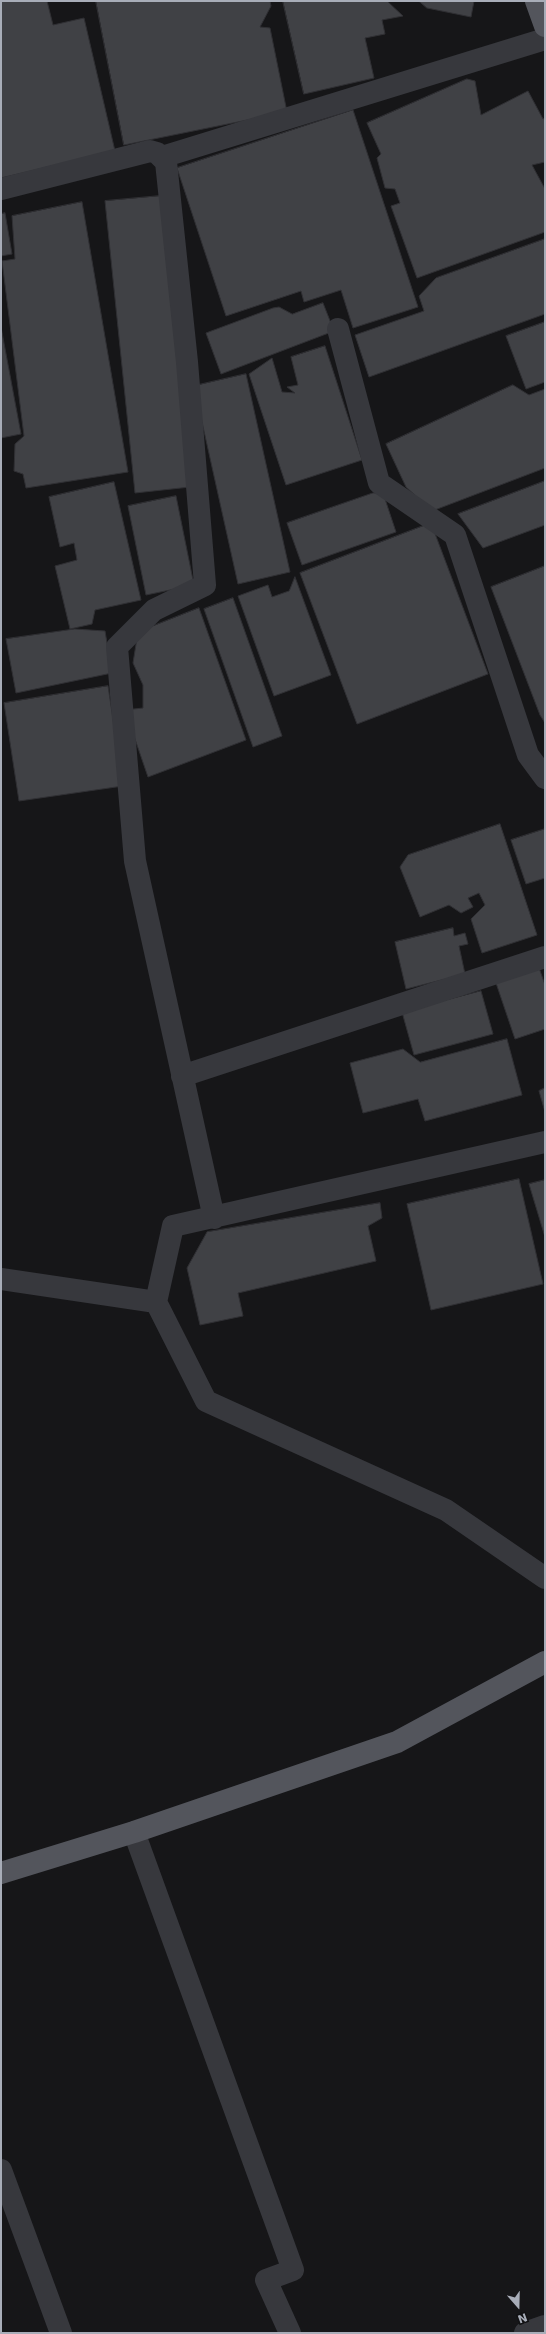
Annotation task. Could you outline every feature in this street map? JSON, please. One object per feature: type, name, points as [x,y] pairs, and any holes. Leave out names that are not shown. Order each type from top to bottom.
[{"type":"main road","points":[[536,1],[545,26]]},
{"type":"main road","points":[[1,1873],[134,1832],[398,1742],[545,1662]]},
{"type":"street","points":[[1,189],[150,152],[162,156],[545,40]]},
{"type":"street","points":[[162,156],[166,162],[185,346],[205,585],[154,610],[117,647],[135,861],[214,1218]]},
{"type":"street","points":[[338,329],[378,483],[455,535],[528,755],[545,778]]},
{"type":"street","points":[[182,1076],[545,957]]},
{"type":"street","points":[[545,1142],[214,1218],[173,1226],[156,1302],[206,1401],[446,1510],[545,1578]]},
{"type":"street","points":[[1,1279],[156,1302]]},
{"type":"street","points":[[134,1832],[293,2270],[266,2280],[290,2333]]},
{"type":"street","points":[[1,2170],[61,2333]]},
{"type":"street","points":[[525,2333],[545,2326]]},
{"type":"building","points":[[1,1],[47,1],[53,25],[84,18],[115,151],[1,178]]},
{"type":"building","points":[[96,1],[270,1],[271,6],[260,27],[270,28],[287,112],[124,145]]},
{"type":"building","points":[[283,1],[387,1],[403,16],[382,20],[385,34],[365,38],[374,78],[304,94]]},
{"type":"building","points":[[419,1],[474,1],[471,17],[427,8]]},
{"type":"building","points":[[467,79],[475,81],[481,115],[528,91],[543,119],[545,118],[545,162],[532,165],[545,189],[545,232],[417,278],[391,206],[400,203],[395,189],[385,188],[377,158],[381,154],[367,123]]},
{"type":"building","points":[[353,110],[418,307],[353,328],[341,290],[304,302],[301,291],[226,316],[177,168]]},
{"type":"building","points":[[160,196],[190,487],[135,493],[105,201]]},
{"type":"building","points":[[82,202],[128,472],[26,488],[23,474],[14,471],[15,444],[24,436],[2,261],[15,259],[12,216]]},
{"type":"building","points":[[5,213],[12,254],[1,256],[1,214]]},
{"type":"building","points":[[545,239],[545,314],[369,377],[355,335],[424,311],[419,296],[436,278]]},
{"type":"building","points":[[323,303],[334,331],[221,374],[206,333],[273,308],[279,307],[292,314]]},
{"type":"building","points":[[545,322],[545,382],[526,389],[506,336]]},
{"type":"building","points":[[1,327],[21,434],[1,438]]},
{"type":"building","points":[[325,346],[362,460],[286,485],[249,374],[272,358],[282,392],[295,393],[287,387],[298,385],[291,357]]},
{"type":"building","points":[[246,374],[290,572],[238,584],[194,386]]},
{"type":"building","points":[[513,385],[529,395],[545,389],[545,468],[432,511],[406,487],[386,444]]},
{"type":"building","points":[[545,481],[545,525],[483,548],[458,514]]},
{"type":"building","points":[[114,482],[141,600],[95,610],[92,624],[70,629],[55,566],[77,560],[74,543],[60,547],[49,497]]},
{"type":"building","points":[[373,493],[383,493],[396,532],[302,565],[287,523]]},
{"type":"building","points":[[176,496],[194,585],[146,595],[128,506]]},
{"type":"building","points":[[431,523],[488,674],[357,724],[300,573]]},
{"type":"building","points":[[545,566],[545,723],[540,715],[491,587]]},
{"type":"building","points":[[295,577],[331,675],[274,696],[238,596],[268,585],[272,597],[289,591]]},
{"type":"building","points":[[233,598],[282,736],[253,747],[204,609]]},
{"type":"building","points":[[199,608],[246,740],[148,777],[125,710],[143,708],[143,685],[133,663],[138,632]]},
{"type":"building","points":[[75,629],[105,631],[112,673],[16,693],[6,639]]},
{"type":"building","points":[[108,686],[123,786],[19,801],[4,703]]},
{"type":"building","points":[[500,824],[537,935],[482,953],[471,919],[485,905],[479,893],[468,898],[473,907],[461,913],[449,905],[420,917],[400,867],[408,855]]},
{"type":"building","points":[[545,829],[545,878],[526,884],[511,840]]},
{"type":"building","points":[[453,928],[454,936],[465,933],[468,944],[459,946],[465,974],[406,989],[395,942]]},
{"type":"building","points":[[538,965],[545,985],[545,1029],[515,1039],[495,980]]},
{"type":"building","points":[[481,991],[493,1034],[414,1055],[402,1012]]},
{"type":"building","points":[[507,1039],[522,1095],[425,1121],[418,1099],[363,1113],[350,1063],[403,1049],[420,1062]]},
{"type":"building","points":[[545,1088],[545,1112],[539,1091]]},
{"type":"building","points":[[519,1179],[543,1284],[431,1310],[407,1204]]},
{"type":"building","points":[[545,1180],[545,1237],[529,1184]]},
{"type":"building","points":[[380,1203],[382,1218],[368,1226],[376,1261],[238,1293],[243,1316],[200,1325],[187,1268],[207,1232]]}]
